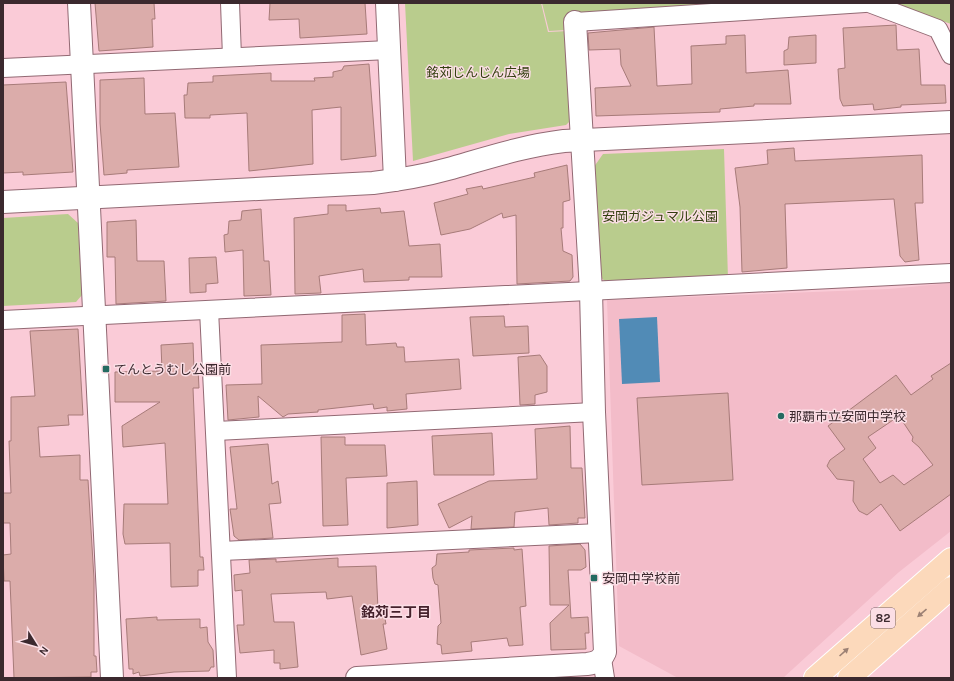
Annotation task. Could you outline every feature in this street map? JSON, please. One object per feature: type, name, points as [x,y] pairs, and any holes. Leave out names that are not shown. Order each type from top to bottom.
[{"type":"main road","name":"82","points":[[815,678],[951,559]]},
{"type":"main road","name":"82","points":[[849,678],[951,588]]},
{"type":"street","points":[[79,3],[112,678]]},
{"type":"street","points":[[230,3],[232,57]]},
{"type":"street","points":[[387,3],[395,180]]},
{"type":"street","points":[[357,678],[596,663],[604,668],[606,643],[594,412],[591,291],[575,22],[865,3]]},
{"type":"street","points":[[869,3],[938,29],[951,55]]},
{"type":"street","points":[[3,68],[389,50]]},
{"type":"street","points":[[3,202],[349,185],[395,180],[447,169],[514,149],[581,140],[951,122]]},
{"type":"street","points":[[3,320],[951,273]]},
{"type":"street","points":[[210,310],[227,678]]},
{"type":"street","points":[[216,430],[594,412]]},
{"type":"street","points":[[222,551],[600,533]]},
{"type":"shaded area","name":"那覇市立安岡中学校","points":[[951,283],[951,531],[899,572],[783,678],[678,678],[619,646],[607,300],[889,289]]},
{"type":"green space","name":"銘苅じんじん広場","points":[[405,3],[541,3],[548,32],[568,31],[572,119],[566,125],[509,134],[413,161]]},
{"type":"green space","points":[[542,3],[808,3],[567,15],[567,30],[549,31]]},
{"type":"green space","points":[[892,3],[951,3],[951,24]]},
{"type":"green space","name":"安岡ガジュマル公園","points":[[724,149],[728,278],[607,283],[597,274],[591,171],[603,154]]},
{"type":"green space","points":[[68,214],[78,223],[82,295],[76,302],[3,306],[3,218]]},
{"type":"water","points":[[657,317],[660,382],[622,384],[619,319]]},
{"type":"building","points":[[95,3],[154,3],[155,19],[152,19],[153,47],[99,51]]},
{"type":"building","points":[[270,3],[365,3],[367,34],[300,38],[299,19],[269,20]]},
{"type":"building","points":[[896,25],[897,50],[919,49],[921,85],[945,85],[946,103],[901,105],[901,107],[874,110],[873,104],[843,106],[840,99],[838,69],[845,68],[843,28]]},
{"type":"building","points":[[654,27],[657,86],[692,84],[691,46],[726,44],[726,36],[745,35],[746,73],[788,70],[791,104],[754,104],[754,106],[720,109],[720,112],[596,116],[595,88],[631,86],[621,65],[620,49],[589,50],[588,33]]},
{"type":"building","points":[[816,35],[816,63],[784,65],[784,51],[788,49],[789,37]]},
{"type":"building","points":[[369,64],[376,156],[341,160],[341,107],[312,110],[313,164],[249,171],[247,113],[210,115],[210,118],[185,118],[184,95],[187,95],[188,83],[213,82],[213,76],[271,73],[271,81],[315,81],[314,78],[333,77],[333,72],[342,70],[344,66]]},
{"type":"building","points":[[144,78],[145,114],[175,113],[179,167],[127,170],[127,173],[104,175],[100,123],[100,80]]},
{"type":"building","points":[[66,82],[73,172],[23,175],[23,172],[3,173],[3,85]]},
{"type":"building","points":[[794,148],[795,161],[922,155],[923,203],[915,203],[919,260],[905,262],[900,256],[894,199],[785,204],[787,268],[742,272],[740,207],[735,168],[768,164],[767,150]]},
{"type":"building","points":[[567,165],[570,200],[563,202],[563,228],[561,228],[563,251],[572,255],[573,277],[570,281],[517,284],[516,215],[503,218],[502,213],[470,229],[441,235],[434,203],[468,194],[466,189],[482,186],[483,189],[535,177],[534,173]]},
{"type":"building","points":[[328,205],[346,205],[346,211],[380,208],[381,213],[404,211],[409,246],[440,244],[442,277],[409,277],[409,280],[364,282],[363,269],[319,276],[321,293],[295,294],[294,218],[328,214]]},
{"type":"building","points":[[261,209],[264,261],[269,261],[271,295],[244,296],[243,250],[225,252],[224,235],[228,234],[229,221],[241,220],[242,211]]},
{"type":"building","points":[[136,220],[137,261],[164,261],[166,301],[116,304],[115,257],[107,257],[107,222]]},
{"type":"building","points":[[216,257],[218,283],[206,284],[206,292],[190,293],[189,258]]},
{"type":"building","points":[[365,314],[366,345],[396,343],[397,347],[404,347],[405,362],[459,359],[461,389],[406,394],[407,409],[387,411],[387,407],[374,409],[373,404],[318,410],[318,412],[288,414],[283,417],[258,396],[259,417],[228,420],[226,385],[262,384],[261,345],[342,342],[342,315]]},
{"type":"building","points":[[504,316],[505,327],[528,326],[529,353],[473,356],[470,317]]},
{"type":"building","points":[[78,329],[83,415],[68,415],[69,425],[38,427],[40,457],[80,455],[80,480],[88,480],[94,579],[94,656],[96,656],[97,672],[91,672],[91,677],[14,678],[10,581],[4,581],[3,555],[11,554],[10,523],[3,523],[3,493],[11,493],[9,441],[11,441],[11,397],[35,396],[30,331]]},
{"type":"building","points":[[193,343],[194,370],[198,369],[199,388],[193,388],[200,557],[203,557],[204,570],[198,570],[198,586],[171,587],[170,543],[125,544],[123,534],[124,504],[168,504],[165,443],[123,447],[122,426],[160,402],[115,402],[115,372],[162,371],[161,345]]},
{"type":"building","points":[[540,355],[547,366],[547,392],[535,395],[535,404],[520,405],[518,357]]},
{"type":"building","points":[[951,363],[951,494],[900,531],[881,504],[867,515],[859,511],[853,501],[854,481],[837,479],[827,466],[830,460],[845,449],[828,426],[896,375],[911,395],[933,379],[931,376]],"holes":[[[899,416],[913,437],[912,441],[919,447],[933,465],[904,485],[893,475],[880,483],[863,459],[876,448],[868,437]]]},
{"type":"building","points":[[728,393],[733,480],[642,485],[637,398]]},
{"type":"building","points":[[570,426],[571,468],[582,468],[585,518],[578,518],[578,523],[549,525],[548,508],[515,512],[514,527],[471,529],[472,516],[449,528],[438,504],[489,481],[537,479],[535,429]]},
{"type":"building","points":[[492,433],[494,475],[434,475],[432,436]]},
{"type":"building","points":[[321,437],[345,437],[345,445],[385,445],[387,476],[346,478],[348,525],[323,526]]},
{"type":"building","points":[[268,444],[272,484],[278,481],[281,503],[269,504],[273,538],[239,540],[234,536],[230,509],[237,509],[230,447]]},
{"type":"building","points":[[417,481],[418,525],[387,528],[387,483]]},
{"type":"building","points":[[580,544],[585,550],[586,567],[581,570],[568,570],[571,618],[588,617],[589,633],[585,633],[586,649],[551,650],[550,623],[569,605],[550,605],[549,546]]},
{"type":"building","points":[[514,548],[514,550],[522,549],[526,606],[520,607],[523,645],[509,646],[507,638],[471,642],[472,651],[442,654],[441,645],[437,644],[438,626],[441,623],[438,585],[435,584],[432,568],[436,565],[437,554],[469,552],[469,550]]},
{"type":"building","points":[[338,558],[338,567],[376,566],[378,609],[383,608],[386,624],[383,624],[387,649],[361,655],[352,596],[327,599],[326,592],[271,594],[274,622],[294,622],[298,667],[280,669],[280,663],[274,663],[274,650],[240,653],[237,625],[244,625],[242,590],[235,591],[234,575],[250,573],[249,560],[276,559],[276,562]]},
{"type":"building","points":[[157,617],[157,620],[200,619],[200,628],[207,627],[208,642],[213,650],[214,667],[211,667],[209,671],[174,672],[140,676],[139,672],[133,674],[133,669],[129,669],[126,619]]},
{"type":"place","name":"てんとうむし公園前","points":[[106,369]]},
{"type":"place","name":"那覇市立安岡中学校","points":[[781,416]]},
{"type":"place","name":"安岡中学校前","points":[[594,578]]},
{"type":"district","name":"銘苅三丁目","points":[[396,612]]}]
